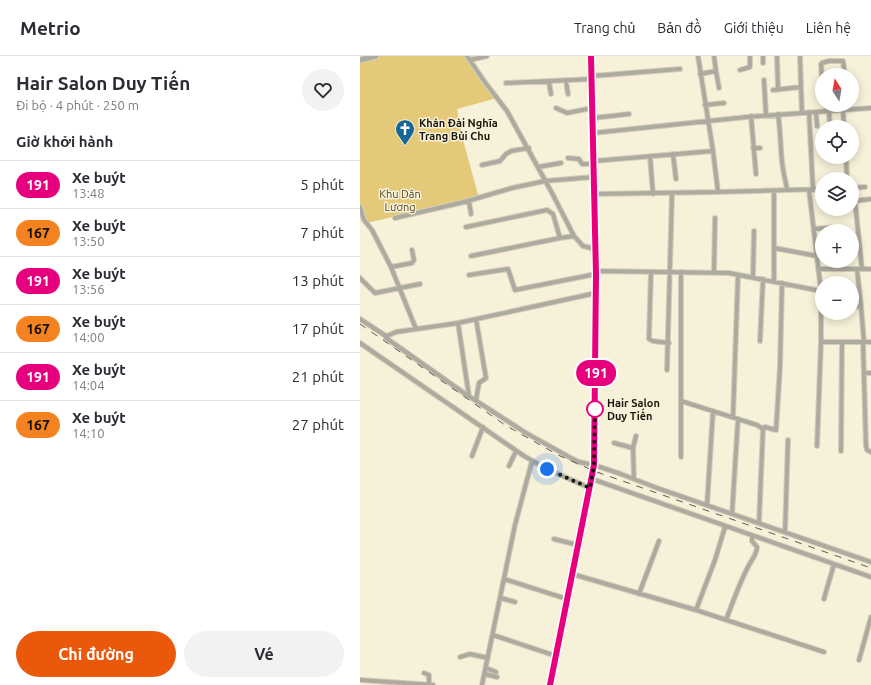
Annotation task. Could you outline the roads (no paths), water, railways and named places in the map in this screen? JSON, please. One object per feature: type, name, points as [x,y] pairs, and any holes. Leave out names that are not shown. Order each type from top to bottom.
[{"type":"main road","points":[[550,685],[594,465],[596,273],[592,56]]},
{"type":"street","points":[[360,60],[376,56]]},
{"type":"street","points":[[467,56],[496,98],[507,110],[574,236],[583,246],[595,250]]},
{"type":"street","points":[[470,60],[487,56]]},
{"type":"street","points":[[698,56],[713,151],[716,156],[718,192]]},
{"type":"street","points":[[714,56],[719,88]]},
{"type":"street","points":[[740,70],[750,67],[750,56]]},
{"type":"street","points":[[763,56],[763,63]]},
{"type":"street","points":[[777,56],[778,89]]},
{"type":"street","points":[[800,56],[802,113]]},
{"type":"street","points":[[821,68],[821,63],[830,58],[843,61],[844,68]]},
{"type":"street","points":[[506,83],[566,81],[680,69]]},
{"type":"street","points":[[700,74],[716,71]]},
{"type":"street","points":[[764,80],[766,115]]},
{"type":"street","points":[[566,81],[568,94]]},
{"type":"street","points":[[549,82],[551,94]]},
{"type":"street","points":[[773,90],[801,87]]},
{"type":"street","points":[[705,105],[724,103]]},
{"type":"street","points":[[859,107],[871,108]]},
{"type":"street","points":[[556,108],[567,113],[592,108]]},
{"type":"street","points":[[809,112],[811,190],[815,238]]},
{"type":"street","points":[[593,133],[751,116],[815,112]]},
{"type":"street","points":[[816,112],[817,120]]},
{"type":"street","points":[[592,118],[629,114]]},
{"type":"street","points":[[778,114],[783,169],[787,190]]},
{"type":"street","points":[[751,116],[756,174]]},
{"type":"street","points":[[482,165],[500,161],[511,151],[528,148]]},
{"type":"street","points":[[753,148],[760,148]]},
{"type":"street","points":[[568,158],[579,159],[582,164],[650,156],[713,151]]},
{"type":"street","points":[[673,154],[676,180]]},
{"type":"street","points":[[650,156],[653,194]]},
{"type":"street","points":[[538,167],[561,163]]},
{"type":"street","points":[[395,218],[545,181],[594,177]]},
{"type":"street","points":[[859,187],[865,187]]},
{"type":"street","points":[[594,194],[815,190]]},
{"type":"street","points":[[774,191],[774,281]]},
{"type":"street","points":[[667,370],[672,193]]},
{"type":"street","points":[[871,200],[855,201],[860,269],[860,306],[864,342],[866,446],[867,450],[871,452]]},
{"type":"street","points":[[468,201],[471,214]]},
{"type":"street","points":[[360,207],[361,214],[365,222],[372,230],[391,267],[416,329]]},
{"type":"street","points":[[466,227],[547,210],[553,214],[560,238]]},
{"type":"street","points":[[714,272],[715,218]]},
{"type":"street","points":[[753,277],[754,231]]},
{"type":"street","points":[[471,256],[574,236]]},
{"type":"street","points":[[774,248],[815,256]]},
{"type":"street","points":[[391,267],[412,263],[414,260],[412,250]]},
{"type":"street","points":[[469,275],[507,269],[509,270],[513,289],[515,290],[596,273],[714,272],[753,277],[815,290]]},
{"type":"street","points":[[819,276],[818,270],[871,269]]},
{"type":"street","points":[[651,272],[648,339],[668,343]]},
{"type":"street","points":[[681,272],[681,456]]},
{"type":"street","points":[[732,417],[738,275]]},
{"type":"street","points":[[360,278],[375,293],[420,284]]},
{"type":"street","points":[[760,341],[763,279]]},
{"type":"street","points":[[681,401],[738,418],[762,428],[764,427],[776,430],[780,367],[782,283]]},
{"type":"street","points":[[386,336],[396,332],[458,323],[596,293]]},
{"type":"street","points":[[360,319],[386,336],[389,341],[469,396],[526,433],[556,451],[579,462],[594,465],[871,562]]},
{"type":"street","points":[[476,319],[486,378],[479,383],[476,400]]},
{"type":"street","points":[[817,446],[822,320]]},
{"type":"street","points":[[458,323],[469,396]]},
{"type":"street","points":[[821,342],[871,342]]},
{"type":"street","points":[[841,451],[842,342]]},
{"type":"street","points":[[361,345],[532,461],[590,488]]},
{"type":"street","points":[[864,373],[871,373]]},
{"type":"street","points":[[865,402],[871,402]]},
{"type":"street","points":[[707,505],[713,411]]},
{"type":"street","points":[[732,514],[738,418]]},
{"type":"street","points":[[472,456],[483,427]]},
{"type":"street","points":[[866,427],[871,427]]},
{"type":"street","points":[[759,523],[762,428]]},
{"type":"street","points":[[634,479],[633,448],[636,436]]},
{"type":"street","points":[[784,532],[788,440]]},
{"type":"street","points":[[614,443],[633,448]]},
{"type":"street","points":[[510,466],[516,451]]},
{"type":"street","points":[[482,685],[515,525],[532,461]]},
{"type":"street","points":[[592,479],[725,527],[871,577]]},
{"type":"street","points":[[696,610],[725,527]]},
{"type":"street","points":[[726,620],[748,566],[757,552],[757,547],[752,541],[752,536]]},
{"type":"street","points":[[554,538],[578,545]]},
{"type":"street","points":[[639,594],[659,541]]},
{"type":"street","points":[[824,599],[827,585],[830,583],[834,564]]},
{"type":"street","points":[[572,574],[696,610],[824,652]]},
{"type":"street","points":[[504,579],[567,599]]},
{"type":"street","points":[[501,598],[515,602]]},
{"type":"street","points":[[859,660],[871,616]]},
{"type":"street","points":[[493,635],[556,656]]},
{"type":"street","points":[[460,657],[470,654],[488,658]]},
{"type":"street","points":[[486,668],[496,672]]},
{"type":"street","points":[[424,673],[429,675],[429,684]]},
{"type":"street","points":[[485,674],[497,677]]},
{"type":"street","points":[[360,680],[433,685]]},
{"type":"railway","points":[[360,324],[505,425],[558,455],[594,471],[871,568]]},
{"type":"place","name":"Khán Đài Nghĩa Trang Bùi Chu","points":[[405,146]]},
{"type":"place","name":"Hair Salon Duy Tiến","points":[[595,409]]},
{"type":"park label","name":"Khu Dân Lương","points":[[400,200]]}]
